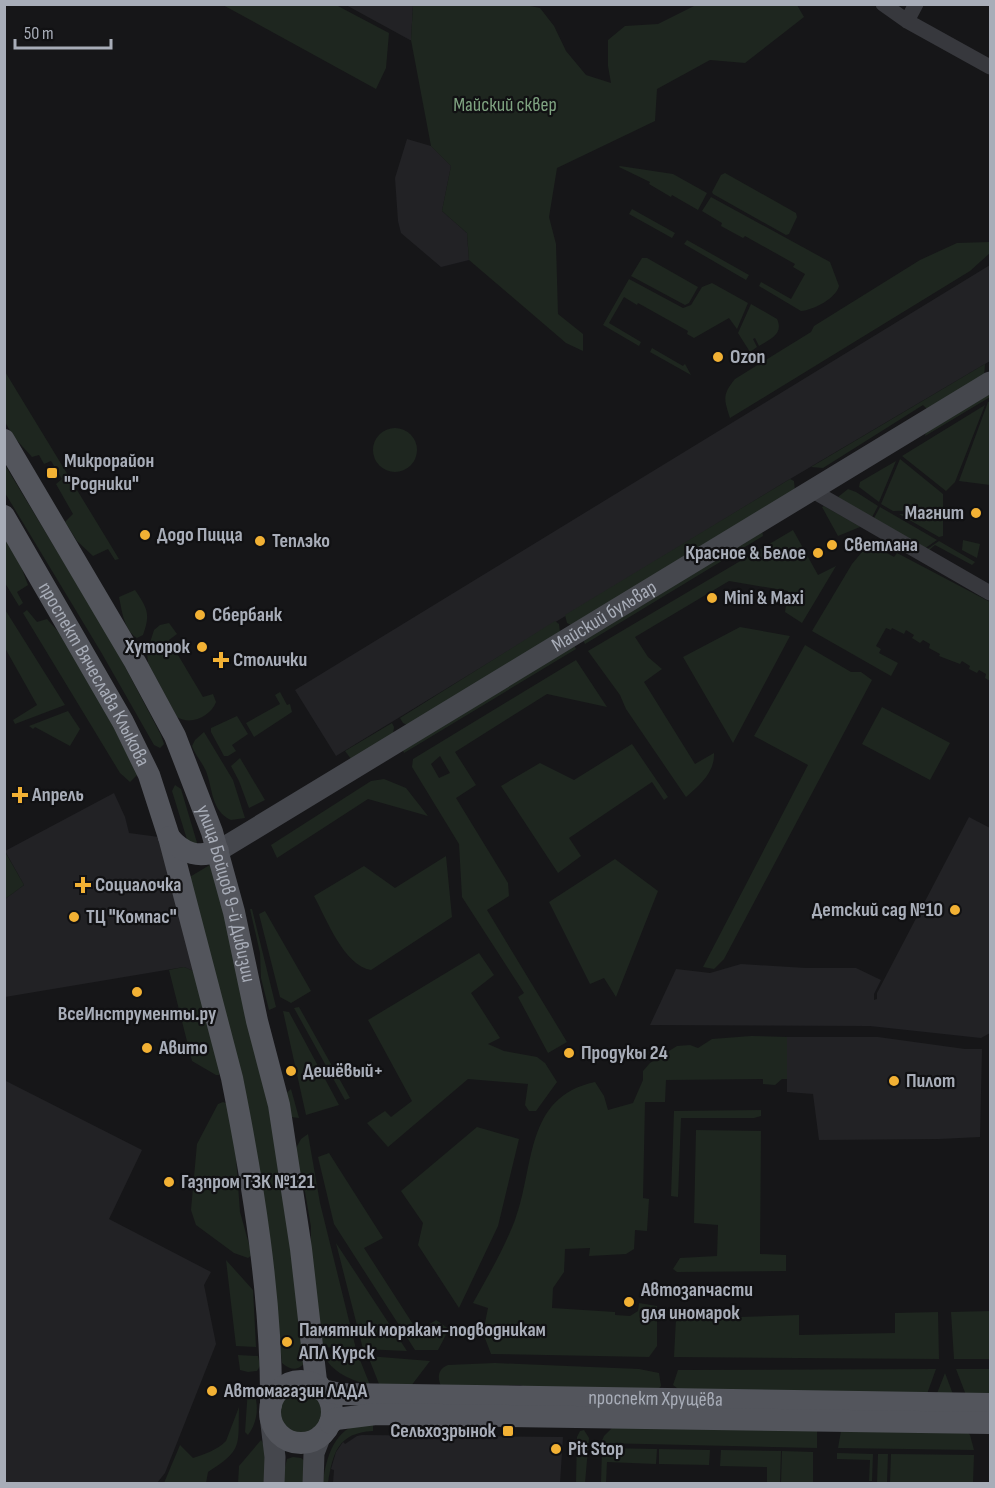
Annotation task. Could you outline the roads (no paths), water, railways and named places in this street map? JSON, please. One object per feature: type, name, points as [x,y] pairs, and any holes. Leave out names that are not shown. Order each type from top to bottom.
[{"type":"main road","name":"Майский бульвар","points":[[218,851],[990,382]]},
{"type":"main road","name":"улица Бойцов 9-й Дивизии","points":[[4,440],[135,662],[175,736],[218,851],[279,1106],[301,1248],[314,1370],[316,1381],[322,1390]]},
{"type":"main road","name":"проспект Вячеслава Клыкова","points":[[4,516],[140,754],[157,797],[169,837]]},
{"type":"main road","points":[[140,754],[149,762],[167,760],[175,750],[175,736]]},
{"type":"main road","points":[[157,797],[163,784],[174,777],[187,779],[198,793]]},
{"type":"main road","name":"улица Бойцов 9-й Дивизии","points":[[169,837],[232,1078],[239,1114],[263,1277],[271,1373],[270,1411],[274,1484]]},
{"type":"main road","points":[[169,837],[185,852],[198,855],[218,851]]},
{"type":"main road","points":[[313,1484],[314,1453],[325,1429],[330,1405],[322,1390],[308,1382],[293,1383],[279,1391],[270,1411],[278,1433],[286,1440],[306,1443],[325,1429]]},
{"type":"main road","name":"проспект Хрущёва","points":[[322,1390],[340,1394],[990,1404]]},
{"type":"main road","name":"проспект Хрущёва","points":[[325,1429],[336,1419],[376,1414],[990,1423]]},
{"type":"street","points":[[883,4],[907,21],[990,67]]},
{"type":"street","points":[[907,21],[916,4]]},
{"type":"street","points":[[813,491],[990,593]]},
{"type":"place","name":"Ozon","points":[[718,357]]},
{"type":"place","name":"Микрорайон \"Родники\"","points":[[52,473]]},
{"type":"place","name":"Магнит","points":[[976,513]]},
{"type":"place","name":"Додо Пицца","points":[[145,535]]},
{"type":"place","name":"Теплэко","points":[[260,541]]},
{"type":"place","name":"Светлана","points":[[832,545]]},
{"type":"place","name":"Красное & Белое","points":[[818,553]]},
{"type":"place","name":"Mini & Maxi","points":[[712,598]]},
{"type":"place","name":"Сбербанк","points":[[200,615]]},
{"type":"place","name":"Хуторок","points":[[202,647]]},
{"type":"place","name":"Столички","points":[[221,660]]},
{"type":"place","name":"Апрель","points":[[20,795]]},
{"type":"place","name":"Социалочка","points":[[83,885]]},
{"type":"place","name":"Детский сад №10","points":[[955,910]]},
{"type":"place","name":"ТЦ \"Компас\"","points":[[74,917]]},
{"type":"place","name":"ВсеИнструменты.ру","points":[[137,992]]},
{"type":"place","name":"Авито","points":[[147,1048]]},
{"type":"place","name":"Продукы 24","points":[[569,1053]]},
{"type":"place","name":"Дешёвый+","points":[[291,1071]]},
{"type":"place","name":"Пилот","points":[[894,1081]]},
{"type":"place","name":"Газпром ТЗК №121","points":[[169,1182]]},
{"type":"place","name":"Автозапчасти для иномарок","points":[[629,1302]]},
{"type":"place","name":"Памятник морякам-подводникам АПЛ Курск","points":[[287,1342]]},
{"type":"place","name":"Автомагазин ЛАДА","points":[[212,1391]]},
{"type":"place","name":"Сельхозрынок","points":[[508,1431]]},
{"type":"place","name":"Pit Stop","points":[[556,1449]]},
{"type":"park label","name":"Майский сквер","points":[[505,105]]}]
